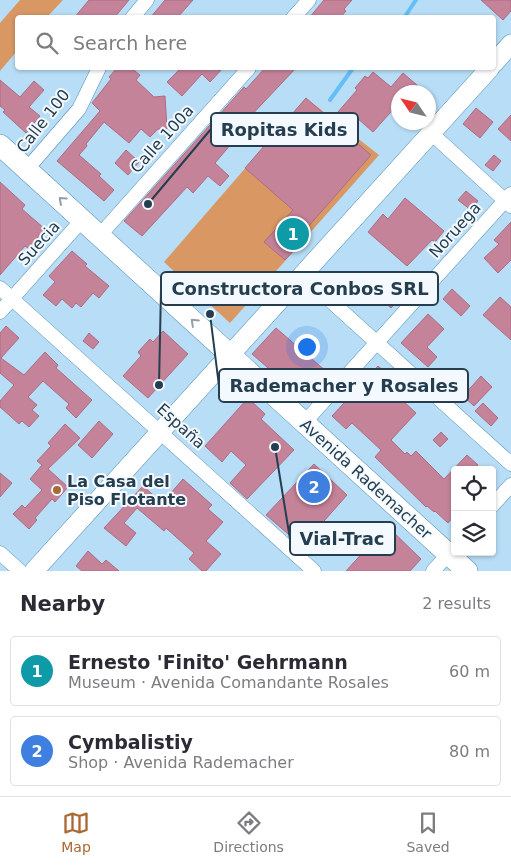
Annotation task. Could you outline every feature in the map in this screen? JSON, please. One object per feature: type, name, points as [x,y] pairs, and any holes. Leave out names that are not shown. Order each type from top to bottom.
[{"type":"main road","points":[[496,61],[511,44]]},
{"type":"main road","points":[[34,571],[488,70]]},
{"type":"main road","name":"Avenida Rademacher","points":[[0,145],[304,423],[451,550]]},
{"type":"main road","name":"Avenida Rademacher","points":[[456,556],[467,571]]},
{"type":"street","points":[[134,15],[147,0]]},
{"type":"street","points":[[296,15],[309,0]]},
{"type":"street","name":"Calle 100","points":[[27,169],[79,109],[98,70]]},
{"type":"street","name":"Calle 100a","points":[[100,235],[247,70]]},
{"type":"street","points":[[431,133],[509,200]]},
{"type":"street","name":"Noruega","points":[[304,423],[509,200]]},
{"type":"street","name":"Suecia","points":[[0,312],[83,219]]},
{"type":"street","points":[[302,275],[511,464]]},
{"type":"street","name":"España","points":[[0,288],[161,431],[314,571]]},
{"type":"street","points":[[496,502],[511,485]]},
{"type":"street","points":[[0,552],[20,571]]},
{"type":"street","points":[[433,571],[451,552]]},
{"type":"shaded area","points":[[20,0],[63,0],[49,15],[15,15],[15,53],[0,71],[0,23]]},
{"type":"shaded area","points":[[306,98],[379,155],[230,323],[164,262]]},
{"type":"building","points":[[89,0],[129,0],[116,15],[76,15]]},
{"type":"building","points":[[165,0],[193,0],[180,15],[152,15]]},
{"type":"building","points":[[324,0],[352,0],[344,9],[346,11],[343,15],[312,15]]},
{"type":"building","points":[[481,0],[511,0],[511,11],[503,20]]},
{"type":"building","points":[[115,70],[134,70],[140,75],[136,80],[154,97],[165,96],[167,129],[158,129],[150,137],[141,129],[129,143],[104,122],[79,155],[101,174],[99,176],[114,190],[104,201],[57,161],[100,111],[92,103],[111,79],[109,77]]},
{"type":"building","points":[[179,70],[221,70],[210,82],[202,74],[182,96],[167,82]]},
{"type":"building","points":[[263,70],[294,70],[246,121],[251,126],[239,139],[237,137],[215,163],[229,176],[220,186],[208,176],[193,193],[187,187],[142,236],[124,221],[244,87],[246,89]]},
{"type":"building","points":[[373,72],[391,87],[391,112],[373,132],[356,117],[343,131],[371,155],[307,228],[311,232],[285,260],[264,242],[293,210],[245,168],[306,98],[331,120],[357,90],[355,88],[365,76],[368,78]]},
{"type":"building","points":[[403,73],[417,85],[393,85]]},
{"type":"building","points":[[0,80],[20,97],[34,81],[44,90],[29,107],[40,116],[26,133],[3,112],[5,110],[0,106]]},
{"type":"building","points":[[476,108],[493,122],[480,138],[463,124]]},
{"type":"building","points":[[511,115],[511,141],[498,129]]},
{"type":"building","points":[[126,150],[139,162],[128,175],[115,163]]},
{"type":"building","points":[[494,155],[501,161],[493,171],[485,165]]},
{"type":"building","points":[[0,182],[25,205],[22,209],[45,229],[28,248],[25,246],[0,275]]},
{"type":"building","points":[[466,191],[478,201],[471,210],[458,200]]},
{"type":"building","points":[[405,198],[444,231],[435,242],[432,240],[407,266],[368,232],[383,214],[388,219]]},
{"type":"building","points":[[511,222],[511,260],[498,273],[484,258],[499,244],[494,240]]},
{"type":"building","points":[[72,251],[87,264],[85,266],[109,286],[99,298],[93,293],[81,307],[76,303],[72,308],[62,299],[56,306],[43,295],[55,282],[49,276]]},
{"type":"building","points":[[373,272],[383,280],[388,275],[406,292],[391,308],[363,283]]},
{"type":"building","points":[[452,289],[470,306],[461,316],[443,299]]},
{"type":"building","points":[[500,297],[511,307],[511,340],[483,315]]},
{"type":"building","points":[[428,314],[444,329],[427,347],[437,357],[428,367],[401,343]]},
{"type":"building","points":[[6,326],[19,338],[1,358],[24,375],[45,352],[58,365],[56,368],[92,400],[76,418],[66,408],[69,404],[43,381],[28,397],[37,405],[32,410],[39,416],[29,427],[22,421],[19,424],[0,407],[0,401],[14,385],[0,373],[0,333]]},
{"type":"building","points":[[276,328],[327,372],[319,382],[306,370],[291,388],[252,354]]},
{"type":"building","points":[[163,331],[188,354],[148,398],[123,376],[141,356],[138,352],[150,339],[153,342]]},
{"type":"building","points":[[89,333],[99,342],[93,349],[83,341]]},
{"type":"building","points":[[378,366],[393,379],[387,386],[416,413],[391,440],[405,454],[407,452],[411,456],[416,451],[444,479],[451,472],[451,520],[448,523],[435,511],[426,507],[375,457],[381,450],[352,423],[346,429],[332,416]]},
{"type":"building","points":[[481,376],[492,387],[474,406],[463,396]]},
{"type":"building","points":[[248,398],[265,414],[261,419],[294,450],[247,499],[230,483],[246,465],[231,451],[222,462],[205,446]]},
{"type":"building","points":[[483,403],[498,418],[491,426],[475,411]]},
{"type":"building","points":[[99,421],[113,434],[92,458],[78,445]]},
{"type":"building","points":[[65,424],[80,438],[48,469],[68,487],[55,502],[52,499],[35,518],[37,520],[29,529],[13,514],[22,505],[25,508],[42,490],[30,479],[42,465],[37,461],[51,446],[48,443]]},
{"type":"building","points":[[441,432],[448,439],[440,447],[433,440]]},
{"type":"building","points":[[467,455],[477,466],[456,466]]},
{"type":"building","points":[[314,464],[347,495],[302,546],[266,515]]},
{"type":"building","points":[[0,473],[12,483],[0,497]]},
{"type":"building","points":[[183,479],[212,505],[208,509],[223,522],[206,541],[221,554],[206,571],[202,571],[189,559],[194,553],[166,528],[164,531],[137,508],[124,523],[136,533],[126,546],[104,528],[143,486],[163,502]]},
{"type":"building","points":[[387,526],[421,559],[410,571],[346,571]]},
{"type":"building","points":[[88,551],[102,564],[106,560],[119,571],[82,571],[76,566]]},
{"type":"waterway","points":[[406,15],[416,0]]},
{"type":"waterway","points":[[330,100],[352,70]]},
{"type":"place","name":"Ropitas Kids","points":[[148,204]]},
{"type":"place","name":"Ernesto 'Finito' Gehrmann","points":[[293,234]]},
{"type":"place","name":"Rademacher y Rosales","points":[[210,314]]},
{"type":"place","name":"Constructora Conbos SRL","points":[[159,385]]},
{"type":"place","name":"Vial-Trac","points":[[275,447]]},
{"type":"place","name":"Cymbalistiy","points":[[314,487]]},
{"type":"place","name":"La Casa del Piso Flotante","points":[[57,490]]}]
